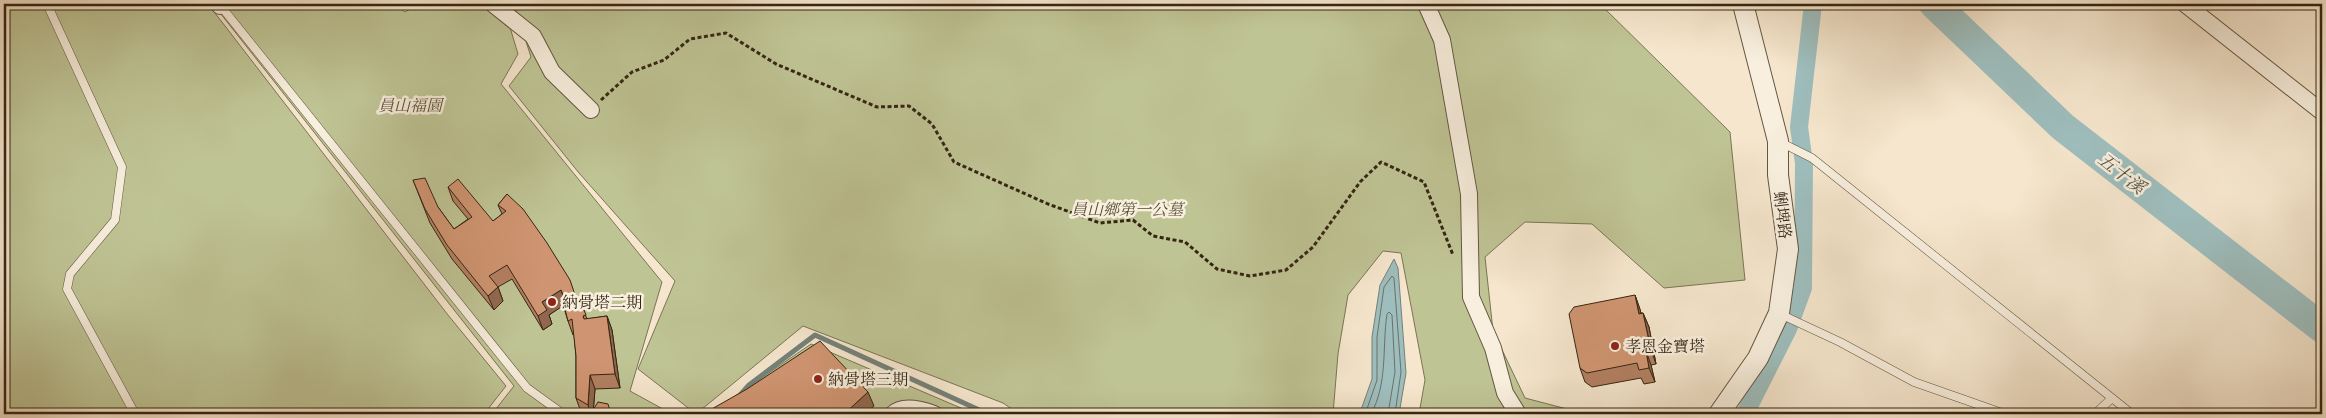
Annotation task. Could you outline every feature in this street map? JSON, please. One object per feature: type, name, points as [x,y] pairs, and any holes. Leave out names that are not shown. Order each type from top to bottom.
[{"type":"street","points":[[493,4],[534,36],[552,72],[591,110]]},
{"type":"street","points":[[1426,4],[1442,40],[1468,194],[1471,244],[1470,297],[1493,348],[1505,393],[1518,414]]},
{"type":"street","name":"蜊埤路","points":[[1719,414],[1758,358],[1779,313],[1788,249],[1778,174],[1778,141],[1743,4]]},
{"type":"street","points":[[2185,4],[2322,112]]},
{"type":"street","points":[[893,414],[896,411],[920,409],[934,414]]},
{"type":"lane","points":[[47,4],[122,167],[115,220],[70,274],[67,289],[135,414]]},
{"type":"lane","points":[[220,4],[527,388],[563,414]]},
{"type":"lane","points":[[1778,141],[1812,158],[2132,414]]},
{"type":"lane","points":[[1779,313],[1807,325],[1914,382],[2005,414]]},
{"type":"lane","points":[[2095,414],[2112,398]]},
{"type":"path","points":[[591,110],[632,72],[664,60],[690,39],[726,32],[776,64],[877,107],[909,106],[932,124],[954,162],[1048,204],[1100,222],[1133,220],[1153,236],[1184,242],[1217,269],[1250,276],[1286,270],[1313,247],[1360,182],[1381,162],[1424,182],[1456,262]]},
{"type":"green space","points":[[4,4],[208,4],[448,315],[506,386],[484,414],[4,414]]},
{"type":"green space","name":"員山福園","points":[[213,4],[393,4],[405,12],[418,4],[503,4],[518,54],[501,84],[662,282],[630,391],[672,414],[492,414],[514,386]]},
{"type":"green space","name":"員山鄉第一公墓","points":[[514,4],[1600,4],[1730,132],[1745,280],[1664,288],[1592,224],[1525,222],[1485,257],[1493,331],[1525,398],[1567,409],[1571,414],[1419,414],[1425,380],[1401,253],[1383,251],[1348,295],[1338,354],[1333,414],[1019,414],[1003,403],[803,326],[696,414],[638,369],[675,281],[579,173],[509,86],[531,57]]},
{"type":"green space","points":[[811,344],[975,414],[709,414]]},
{"type":"water","points":[[1394,259],[1398,268],[1406,373],[1399,414],[1355,414],[1362,407],[1372,379],[1372,337],[1380,285]]},
{"type":"building","name":"納骨塔二期","points":[[425,178],[438,207],[454,229],[472,217],[448,187],[458,179],[493,221],[506,211],[498,205],[507,194],[523,209],[570,280],[576,298],[579,298],[586,315],[583,316],[584,319],[607,316],[615,374],[590,375],[588,405],[576,398],[576,356],[572,319],[568,321],[563,302],[566,302],[561,290],[542,302],[547,310],[538,316],[507,265],[489,276],[498,287],[488,296],[447,245],[425,209],[413,180]]},
{"type":"building","name":"孝恩金寶塔","points":[[1635,295],[1639,314],[1643,313],[1651,350],[1646,351],[1649,368],[1639,370],[1637,363],[1587,373],[1580,368],[1569,314],[1574,307]]},
{"type":"building","name":"納骨塔三期","points":[[820,341],[868,392],[844,414],[703,414],[747,389]]},
{"type":"building","points":[[598,402],[608,404],[611,414],[594,414],[593,410]]},
{"type":"building","points":[[629,410],[637,414],[626,414]]},
{"type":"waterway","points":[[1745,414],[1788,329],[1803,288],[1804,163],[1799,127],[1813,4]]},
{"type":"waterway","name":"五十溪","points":[[1934,4],[2063,127],[2322,328]]},
{"type":"waterway","points":[[741,394],[749,385],[815,335],[988,414]]},
{"type":"place","name":"納骨塔二期","points":[[552,302]]},
{"type":"place","name":"孝恩金寶塔","points":[[1615,346]]},
{"type":"place","name":"納骨塔三期","points":[[818,379]]}]
